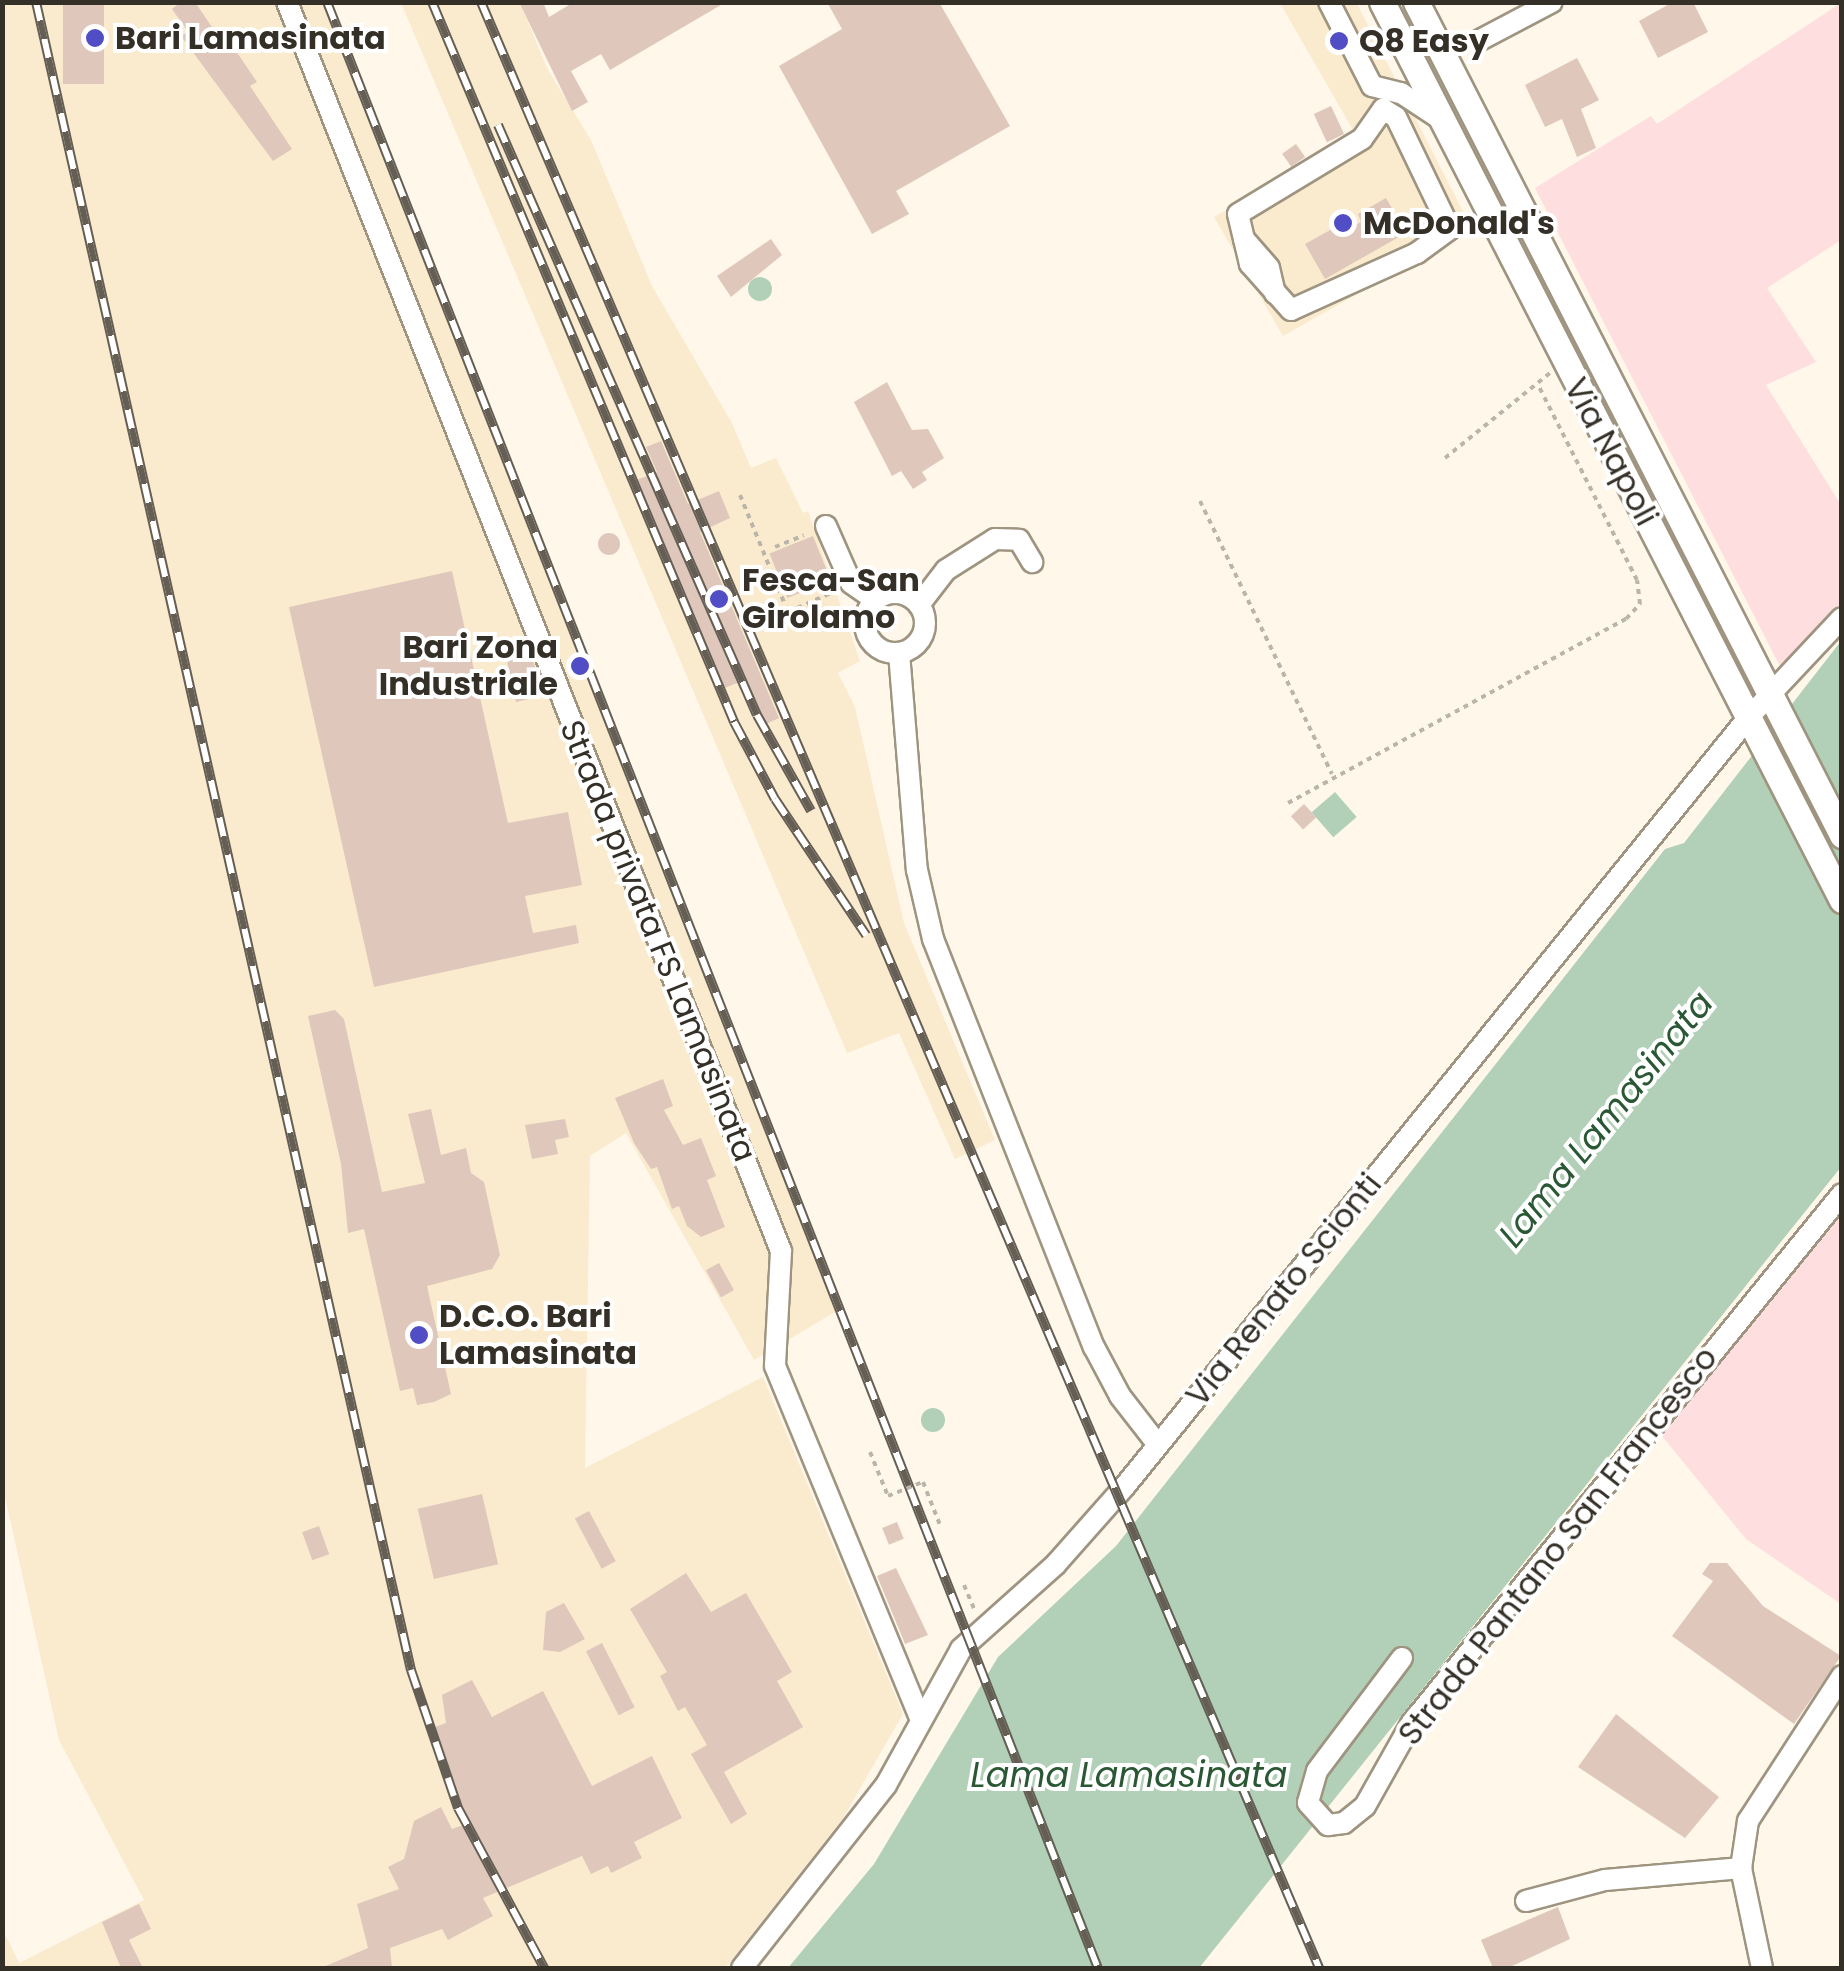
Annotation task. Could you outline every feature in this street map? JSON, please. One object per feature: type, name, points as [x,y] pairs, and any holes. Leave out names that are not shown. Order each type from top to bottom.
[{"type":"main road","name":"Via Napoli","points":[[1382,2],[1842,900]]},
{"type":"main road","name":"Via Napoli","points":[[1416,2],[1842,835]]},
{"type":"street","name":"Strada privata FS Lamasinata","points":[[287,2],[781,1251],[775,1366],[920,1717]]},
{"type":"street","points":[[1329,2],[1372,86],[1401,92],[1442,120]]},
{"type":"street","points":[[1480,40],[1552,2]]},
{"type":"street","points":[[1383,109],[1396,117],[1450,229],[1417,254],[1371,269],[1304,308],[1291,310],[1250,264],[1244,239],[1236,223],[1245,206],[1362,138],[1383,109]]},
{"type":"street","points":[[826,526],[852,583],[875,600]]},
{"type":"street","points":[[918,605],[946,570],[994,539],[1019,540],[1032,562]]},
{"type":"street","points":[[902,594],[918,605],[923,634],[900,654],[879,649],[867,635],[866,616],[875,600],[902,594]]},
{"type":"street","name":"Via Renato Scionti","points":[[742,1968],[886,1785],[920,1717],[961,1649],[1056,1564],[1158,1445],[1842,618]]},
{"type":"street","points":[[900,654],[917,870],[933,938],[1094,1347],[1120,1396],[1158,1445]]},
{"type":"street","name":"Strada Pantano San Francesco","points":[[1402,1658],[1316,1770],[1308,1804],[1328,1825],[1344,1822],[1366,1806],[1411,1724],[1842,1194]]},
{"type":"street","points":[[1762,1968],[1741,1868],[1748,1821],[1842,1676]]},
{"type":"street","points":[[1526,1901],[1605,1880],[1741,1868]]},
{"type":"path","points":[[1445,458],[1538,385],[1563,360]]},
{"type":"path","points":[[1288,803],[1332,774],[1482,700],[1626,619],[1640,604],[1637,580],[1538,385]]},
{"type":"path","points":[[740,495],[788,612],[828,594]]},
{"type":"path","points":[[1200,501],[1332,774]]},
{"type":"path","points":[[775,547],[804,535]]},
{"type":"path","points":[[870,1452],[888,1496],[923,1482],[940,1526]]},
{"type":"path","points":[[964,1586],[982,1629]]},
{"type":"shaded area","name":"McDonald's","points":[[1356,2],[1472,229],[1283,336],[1214,217],[1357,137],[1280,3]]},
{"type":"shaded area","points":[[3,3],[329,3],[842,1308],[754,1360],[626,1133],[590,1156],[585,1468],[763,1377],[903,1714],[843,1818],[725,1968],[3,1968],[2,1928],[19,1963],[144,1900],[59,1740],[3,1488]]},
{"type":"shaded area","points":[[401,3],[520,3],[548,70],[591,140],[652,286],[732,423],[751,468],[776,458],[803,513],[808,511],[860,661],[838,673],[855,707],[904,923],[995,1140],[955,1159],[899,1033],[847,1053]]},
{"type":"shaded area","points":[[1841,3],[1841,240],[1767,288],[1816,362],[1766,385],[1841,505],[1841,609],[1783,672],[1535,188],[1651,116],[1657,124]]},
{"type":"shaded area","points":[[1841,1203],[1841,1604],[1746,1539],[1658,1431]]},
{"type":"water","points":[[760,277],[772,289],[760,301],[748,289]]},
{"type":"water","name":"Lama Lamasinata","points":[[1841,641],[1841,1167],[1199,1968],[788,1968],[874,1864],[998,1657],[1116,1546],[1665,849],[1684,843]]},
{"type":"water","points":[[1335,792],[1357,817],[1333,837],[1312,812]]},
{"type":"water","points":[[933,1408],[945,1420],[933,1432],[921,1420]]},
{"type":"building","points":[[63,2],[104,2],[104,84],[63,84]]},
{"type":"building","points":[[181,2],[195,2],[216,33],[221,29],[257,82],[250,86],[292,149],[273,161],[181,36],[188,32],[172,9]]},
{"type":"building","points":[[519,2],[543,2],[549,17],[574,2],[726,2],[610,70],[601,54],[571,71],[588,102],[572,111]]},
{"type":"building","points":[[827,2],[939,2],[1010,126],[896,191],[909,214],[872,234],[779,66],[842,29]]},
{"type":"building","points":[[1673,2],[1693,2],[1708,32],[1658,58],[1639,21]]},
{"type":"building","points":[[1577,58],[1599,100],[1581,109],[1596,148],[1577,157],[1562,119],[1545,127],[1525,85]]},
{"type":"building","points":[[1331,106],[1344,134],[1327,142],[1314,114]]},
{"type":"building","points":[[1296,144],[1305,157],[1291,167],[1282,154]]},
{"type":"building","points":[[1386,198],[1406,233],[1325,279],[1305,244],[1350,219],[1355,225],[1361,222],[1358,214]]},
{"type":"building","points":[[771,239],[782,255],[731,297],[717,276]]},
{"type":"building","points":[[887,382],[912,430],[928,429],[944,458],[922,472],[927,480],[913,489],[901,471],[892,476],[854,402]]},
{"type":"building","points":[[661,441],[688,504],[719,491],[730,518],[700,532],[779,718],[764,725],[745,680],[722,689],[634,481],[657,472],[646,447]]},
{"type":"building","points":[[605,533],[613,533],[620,544],[613,555],[605,555],[598,548],[598,540]]},
{"type":"building","points":[[813,536],[831,581],[787,598],[769,554]]},
{"type":"building","points":[[452,571],[508,823],[568,812],[582,885],[525,896],[533,933],[576,925],[579,943],[374,987],[289,607]]},
{"type":"building","points":[[524,638],[546,695],[516,702],[503,643]]},
{"type":"building","points":[[1304,804],[1316,817],[1303,829],[1291,816]]},
{"type":"building","points":[[335,1010],[344,1019],[382,1192],[425,1183],[408,1114],[431,1109],[441,1155],[466,1148],[471,1173],[484,1182],[500,1255],[492,1269],[427,1286],[451,1394],[434,1402],[417,1405],[413,1388],[400,1391],[364,1229],[348,1233],[341,1164],[308,1016]]},
{"type":"building","points":[[663,1079],[673,1106],[664,1110],[683,1145],[701,1138],[716,1176],[707,1180],[725,1227],[701,1237],[687,1226],[679,1206],[672,1209],[657,1167],[651,1169],[634,1143],[615,1098]]},
{"type":"building","points":[[565,1119],[569,1137],[555,1140],[558,1154],[532,1159],[525,1125]]},
{"type":"building","points":[[719,1263],[734,1290],[721,1297],[706,1270]]},
{"type":"building","points":[[482,1494],[498,1564],[434,1579],[418,1509]]},
{"type":"building","points":[[589,1511],[616,1561],[602,1569],[575,1519]]},
{"type":"building","points":[[897,1522],[904,1539],[889,1545],[882,1528]]},
{"type":"building","points":[[319,1526],[329,1554],[312,1560],[302,1532]]},
{"type":"building","points":[[1710,1563],[1727,1563],[1763,1606],[1841,1656],[1794,1724],[1672,1636],[1713,1581],[1702,1574]]},
{"type":"building","points":[[896,1568],[928,1635],[905,1644],[877,1576]]},
{"type":"building","points":[[686,1573],[711,1612],[746,1593],[792,1672],[777,1681],[803,1727],[724,1772],[747,1814],[731,1824],[691,1754],[707,1745],[685,1707],[678,1711],[660,1676],[667,1672],[630,1609]]},
{"type":"building","points":[[564,1603],[585,1639],[560,1652],[543,1650],[546,1612]]},
{"type":"building","points":[[602,1643],[635,1707],[619,1715],[586,1651]]},
{"type":"building","points":[[472,1680],[492,1717],[543,1691],[592,1786],[652,1756],[682,1818],[634,1842],[642,1858],[611,1873],[608,1866],[591,1874],[582,1856],[483,1898],[493,1916],[448,1940],[442,1929],[390,1948],[392,1968],[321,1968],[368,1948],[357,1904],[399,1889],[388,1867],[404,1859],[414,1821],[441,1807],[452,1829],[466,1824],[435,1727],[446,1723],[442,1695]]},
{"type":"building","points":[[1616,1714],[1719,1797],[1685,1838],[1578,1767]]},
{"type":"building","points":[[139,1904],[151,1929],[129,1940],[143,1968],[121,1968],[102,1922]]},
{"type":"building","points":[[1558,1907],[1570,1939],[1508,1968],[1493,1968],[1481,1940]]},
{"type":"railway","points":[[36,2],[411,1670],[458,1808],[544,1968]]},
{"type":"railway","points":[[327,2],[1098,1968]]},
{"type":"railway","points":[[432,2],[734,722],[775,799],[866,935]]},
{"type":"railway","points":[[481,2],[1319,1968]]},
{"type":"railway","points":[[498,125],[757,715],[811,811]]},
{"type":"place","name":"Bari Lamasinata","points":[[95,38]]},
{"type":"place","name":"Q8 Easy","points":[[1339,41]]},
{"type":"place","name":"McDonald's","points":[[1343,223]]},
{"type":"place","name":"Fesca-San Girolamo","points":[[719,599]]},
{"type":"place","name":"Bari Zona Industriale","points":[[580,666]]},
{"type":"place","name":"D.C.O. Bari Lamasinata","points":[[419,1335]]}]
